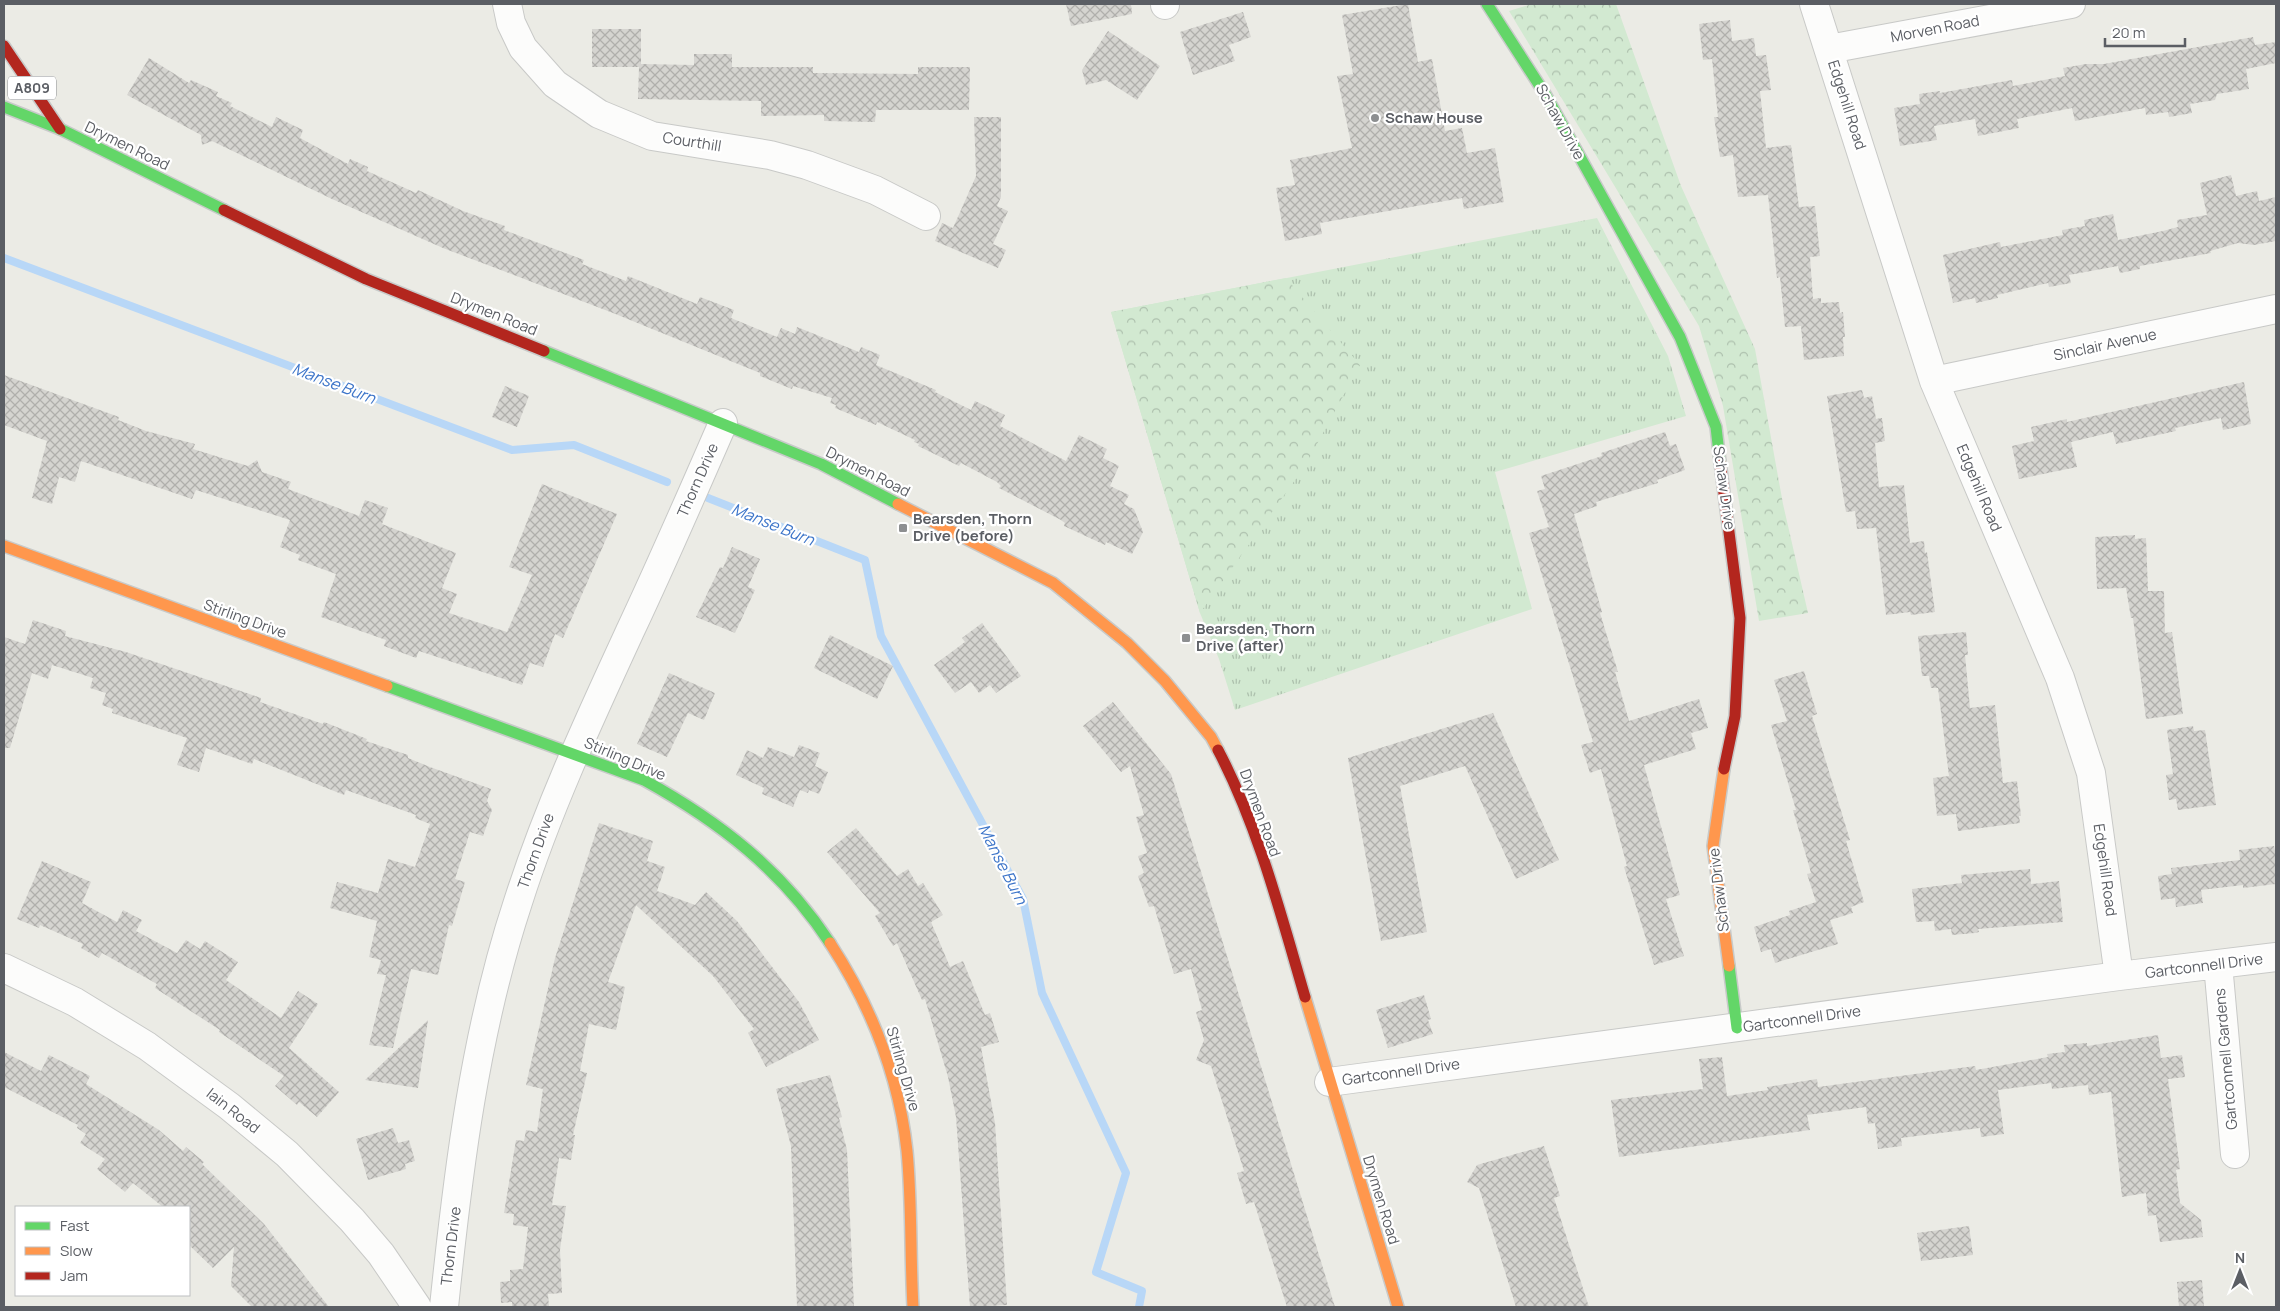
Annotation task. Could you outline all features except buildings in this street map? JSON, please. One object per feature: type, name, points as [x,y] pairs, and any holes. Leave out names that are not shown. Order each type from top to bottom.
[{"type":"street","name":"Courthill","points":[[507,4],[511,23],[523,48],[555,84],[599,114],[652,136],[770,155],[807,165],[875,190],[926,216]]},
{"type":"street","name":"Schaw Drive","points":[[1487,4],[1546,94],[1680,337],[1716,427],[1740,618],[1735,716],[1719,790],[1712,846],[1737,1028]]},
{"type":"street","name":"Edgehill Road","points":[[1814,4],[1934,381],[2060,678],[2091,773],[2119,976]]},
{"type":"street","name":"Morven Road","points":[[1829,49],[2071,4]]},
{"type":"street","name":"A809","points":[[4,46],[60,130]]},
{"type":"street","name":"Drymen Road","points":[[4,107],[60,130],[366,279],[821,464],[1053,584],[1127,643],[1165,681],[1211,737],[1236,784],[1282,920],[1398,1307]]},
{"type":"street","name":"Sinclair Avenue","points":[[1934,381],[2276,309]]},
{"type":"street","name":"Thorn Drive","points":[[444,1307],[463,1148],[477,1065],[517,903],[574,753],[723,423]]},
{"type":"street","name":"Stirling Drive","points":[[4,546],[644,780],[679,799],[727,831],[768,866],[810,913],[840,956],[871,1015],[897,1092],[904,1131],[913,1307]]},
{"type":"street","name":"Gartconnell Drive","points":[[1329,1082],[2119,976],[2276,957]]},
{"type":"street","name":"Gartconnell Gardens","points":[[2218,964],[2235,1154]]},
{"type":"street","name":"Iain Road","points":[[4,968],[75,1002],[147,1046],[229,1106],[287,1154],[352,1220],[381,1254],[417,1307]]},
{"type":"green space","points":[[1532,4],[1616,4],[1681,186],[1755,349],[1783,504],[1808,613],[1759,621],[1723,406],[1699,326],[1509,11]]},
{"type":"green space","points":[[1597,218],[1668,356],[1686,416],[1495,472],[1532,609],[1235,710],[1219,659],[1200,613],[1111,312]]},
{"type":"green space","points":[[1286,278],[1360,365],[1305,466],[1200,613],[1111,312]]},
{"type":"waterway","name":"Manse Burn","points":[[4,258],[512,450],[574,445],[667,482]]},
{"type":"waterway","name":"Manse Burn","points":[[708,498],[865,560],[881,636],[1023,899],[1042,993],[1126,1173],[1096,1272],[1142,1291],[1139,1307]]},
{"type":"traffic: fast","points":[[1487,4],[1545,94],[1680,337],[1716,427],[1720,462]]},
{"type":"traffic: fast","points":[[4,107],[60,129],[224,210]]},
{"type":"traffic: fast","points":[[544,351],[821,464],[898,504]]},
{"type":"traffic: fast","points":[[387,686],[644,780],[672,796],[724,831],[770,870],[811,917],[830,943]]},
{"type":"traffic: fast","points":[[1729,966],[1737,1028]]},
{"type":"traffic: slow","points":[[898,504],[1053,583],[1127,643],[1165,681],[1211,737],[1218,750]]},
{"type":"traffic: slow","points":[[4,546],[387,686]]},
{"type":"traffic: slow","points":[[1724,769],[1713,846],[1729,966]]},
{"type":"traffic: slow","points":[[830,943],[845,967],[870,1017],[890,1069],[897,1096],[903,1123],[909,1170],[913,1307]]},
{"type":"traffic: slow","points":[[1305,997],[1398,1307]]},
{"type":"traffic: jam","points":[[4,46],[60,129]]},
{"type":"traffic: jam","points":[[224,210],[366,279],[544,351]]},
{"type":"traffic: jam","points":[[1720,462],[1740,618],[1735,716],[1724,769]]},
{"type":"traffic: jam","points":[[1218,750],[1245,809],[1268,871],[1305,997]]},
{"type":"place","name":"Schaw House","points":[[1375,118]]},
{"type":"place","name":"Bearsden, Thorn Drive (before)","points":[[903,528]]},
{"type":"place","name":"Bearsden, Thorn Drive (after)","points":[[1186,638]]}]
